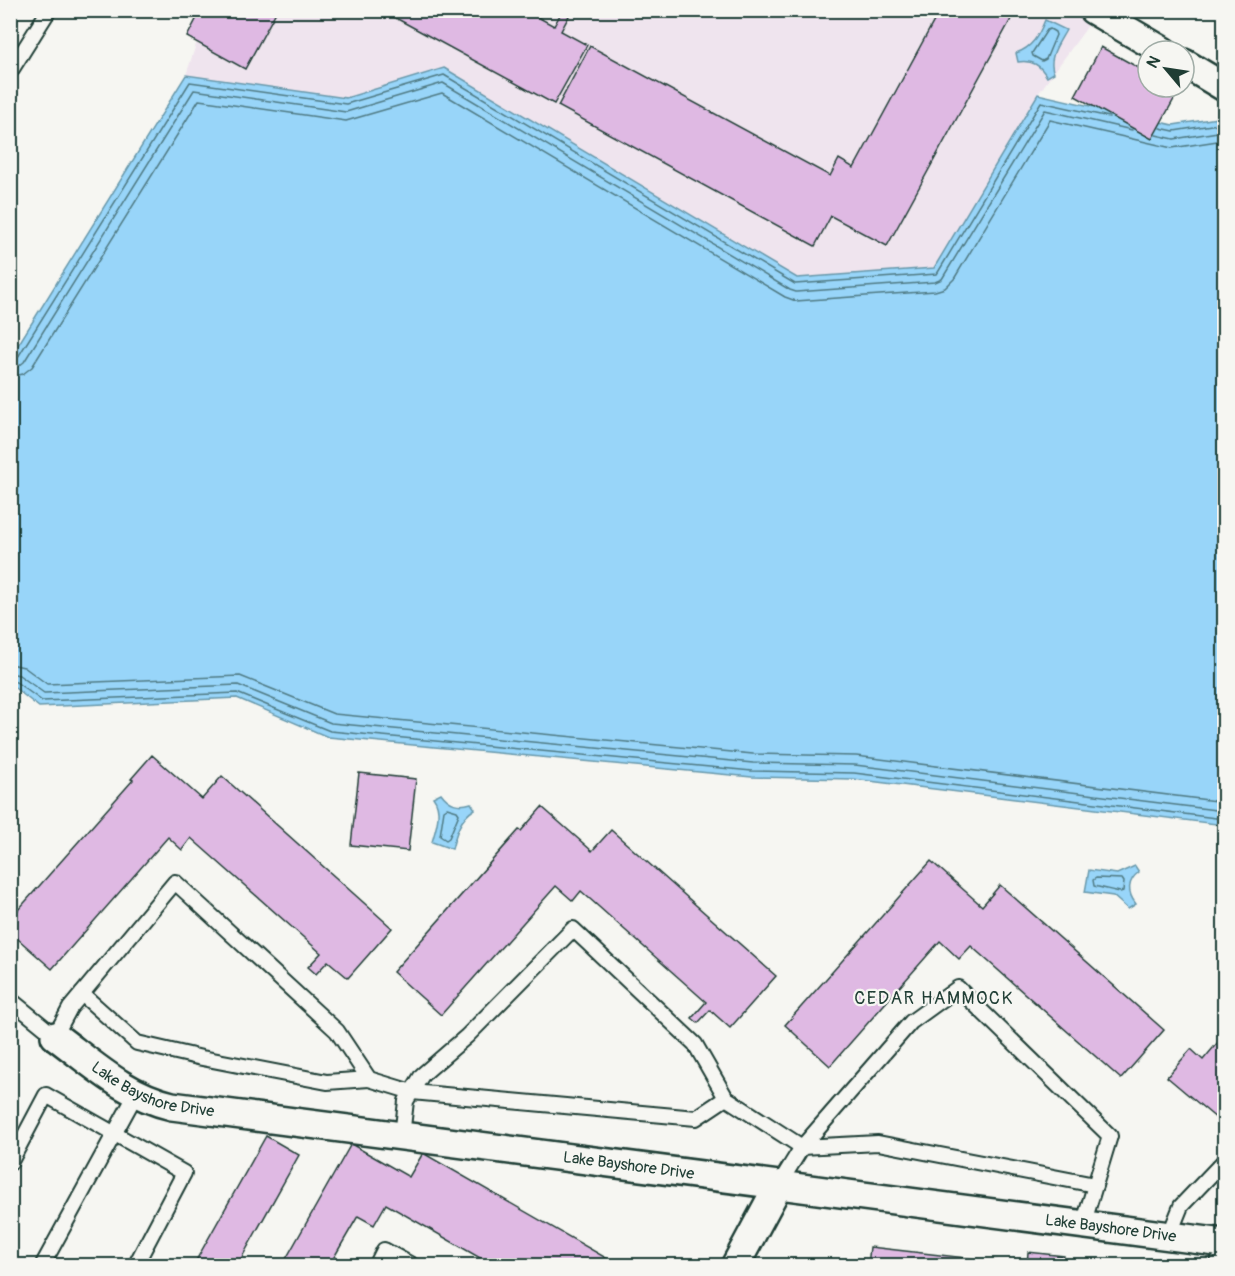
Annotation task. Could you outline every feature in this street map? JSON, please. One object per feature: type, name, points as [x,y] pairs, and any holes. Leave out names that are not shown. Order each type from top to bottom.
[{"type":"street","points":[[1092,10],[1142,39]]},
{"type":"street","points":[[1196,70],[1224,87]]},
{"type":"street","name":"Lake Bayshore Drive","points":[[55,1036],[127,1090],[172,1106],[1224,1243]]},
{"type":"street","points":[[735,1266],[778,1186]]},
{"type":"lane","points":[[10,72],[49,10]]},
{"type":"lane","points":[[11,1001],[55,1036],[70,1008],[175,882],[337,1031],[369,1079]]},
{"type":"lane","points":[[402,1136],[406,1101],[422,1075],[467,1036],[573,929],[695,1044],[726,1098],[802,1148],[878,1143],[1095,1185]]},
{"type":"lane","points":[[778,1186],[802,1148],[911,1022],[958,988],[1110,1136],[1083,1225]]},
{"type":"lane","points":[[82,994],[137,1044],[327,1082],[369,1079],[412,1092],[696,1118],[726,1098]]},
{"type":"lane","points":[[42,1266],[136,1094]]},
{"type":"lane","points":[[10,1163],[46,1095],[184,1173],[135,1266]]},
{"type":"lane","points":[[1169,1236],[1180,1206],[1224,1161]]},
{"type":"lane","points":[[376,1266],[384,1250],[413,1266]]},
{"type":"shaded area","points":[[1071,10],[1090,23],[1038,94],[934,268],[797,278],[444,68],[346,99],[186,75],[207,11]]},
{"type":"water","points":[[1045,20],[1066,30],[1053,56],[1054,73],[1047,77],[1036,64],[1018,62],[1016,53],[1022,51],[1034,40]]},
{"type":"water","points":[[444,68],[797,278],[934,268],[1038,94],[1173,125],[1224,117],[1224,825],[853,779],[752,777],[328,737],[237,698],[39,707],[11,685],[10,358],[186,75],[346,98]]},
{"type":"water","points":[[441,793],[451,802],[462,805],[471,803],[475,809],[462,821],[452,849],[432,842],[438,813],[433,797]]},
{"type":"water","points":[[1135,866],[1139,872],[1130,883],[1130,891],[1136,904],[1128,909],[1113,896],[1085,892],[1089,870],[1117,874]]},
{"type":"building","points":[[201,10],[277,10],[245,69],[187,37]]},
{"type":"building","points":[[381,10],[525,10],[554,26],[562,11],[569,16],[561,31],[587,45],[554,104]]},
{"type":"building","points":[[940,10],[1016,10],[887,246],[831,216],[815,246],[558,106],[590,46],[830,176],[839,159],[854,168]]},
{"type":"building","points":[[1101,47],[1136,66],[1136,99],[1174,99],[1152,139],[1075,96]]},
{"type":"building","points":[[152,755],[202,799],[222,776],[392,928],[348,978],[328,961],[316,974],[308,967],[321,953],[191,838],[182,850],[168,837],[52,969],[10,932],[10,919],[133,780],[131,779]]},
{"type":"building","points":[[359,773],[416,779],[408,851],[351,845]]},
{"type":"building","points":[[542,807],[592,851],[611,830],[776,976],[730,1028],[710,1010],[698,1023],[692,1018],[706,1002],[581,891],[573,901],[556,886],[441,1015],[393,972]]},
{"type":"building","points":[[931,861],[982,906],[1000,885],[1164,1030],[1121,1079],[971,946],[959,959],[940,941],[830,1066],[785,1025]]},
{"type":"building","points":[[1224,1035],[1224,1111],[1217,1119],[1167,1077],[1191,1049],[1203,1060]]},
{"type":"building","points":[[266,1136],[299,1155],[237,1266],[193,1266]]},
{"type":"building","points":[[351,1144],[409,1177],[423,1153],[620,1266],[494,1266],[386,1204],[374,1225],[358,1216],[329,1266],[282,1266]]},
{"type":"building","points":[[870,1247],[1027,1265],[1028,1252],[1064,1256],[1063,1266],[868,1266]]},
{"type":"district","name":"CEDAR HAMMOCK","points":[[934,998]]}]
